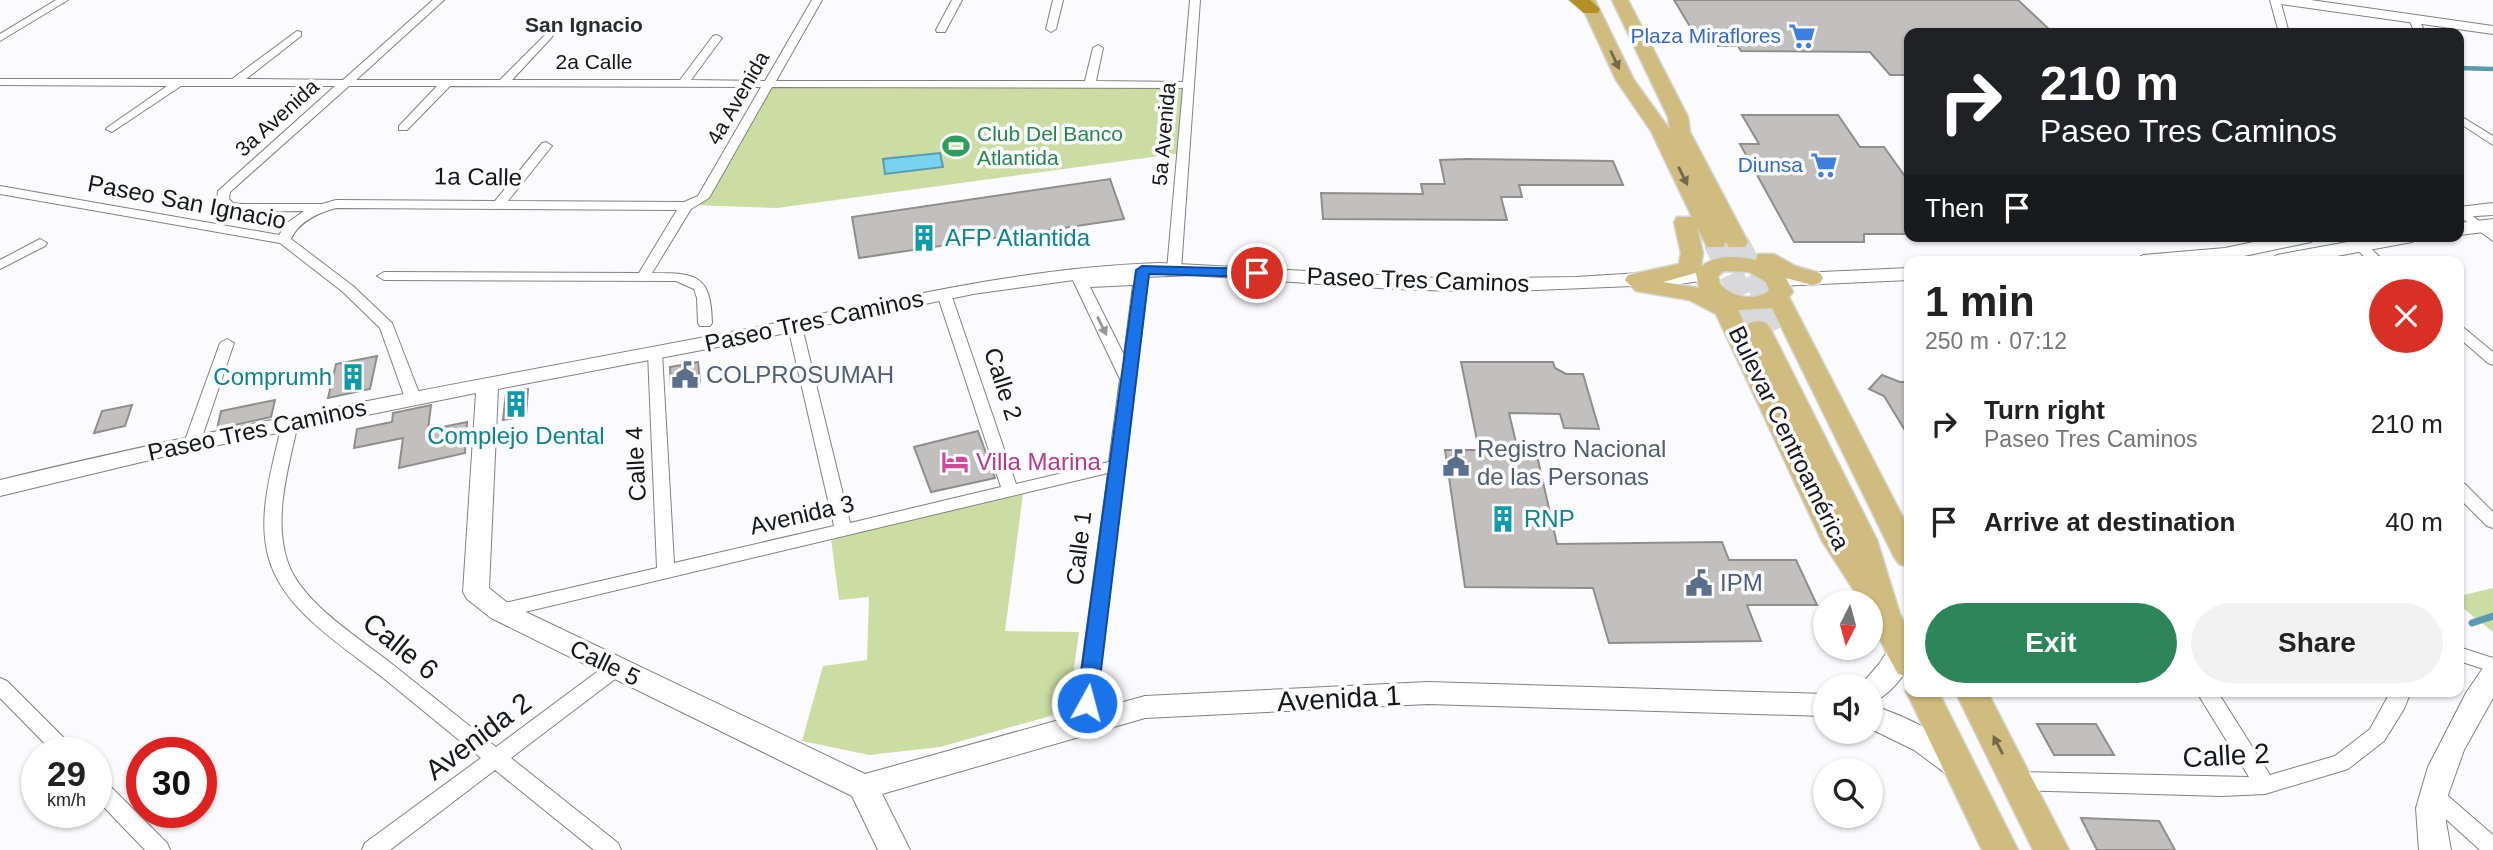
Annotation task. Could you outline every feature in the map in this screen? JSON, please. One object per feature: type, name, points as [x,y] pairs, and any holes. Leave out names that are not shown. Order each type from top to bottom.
[{"type":"main road","name":"Bulevar Centroamérica","points":[[1620,0],[1678,117],[1680,132],[1737,242]]},
{"type":"main road","points":[[1586,3],[1625,80],[1661,131],[1715,242]]},
{"type":"main road","name":"Bulevar Centroamérica","points":[[1650,116],[1644,129],[1685,222],[1904,550]]},
{"type":"main road","name":"Bulevar Centroamérica","points":[[1678,117],[1693,129],[1772,279],[1738,303]]},
{"type":"main road","points":[[1639,283],[1690,267],[1692,253],[1685,222]]},
{"type":"main road","points":[[1738,303],[1716,266],[1735,263],[1772,279]]},
{"type":"main road","points":[[1738,303],[1796,300],[1815,284],[1787,271],[1772,279]]},
{"type":"main road","points":[[1639,283],[1700,295],[1712,301],[1752,304],[1772,301],[1772,279]]},
{"type":"main road","name":"Bulevar Centroamérica","points":[[1738,303],[1904,566]]},
{"type":"main road","name":"Bulevar Centroamérica","points":[[1738,303],[1863,540],[1885,614],[1904,654]]},
{"type":"main road","points":[[1925,697],[2000,850]]},
{"type":"main road","points":[[1974,697],[2051,850]]},
{"type":"street","points":[[0,38],[62,0]]},
{"type":"street","name":"3a Avenida","points":[[322,207],[229,206],[223,200],[224,191],[439,0]]},
{"type":"street","name":"4a Avenida","points":[[643,276],[686,206],[703,198],[817,0]]},
{"type":"street","points":[[941,30],[957,0]]},
{"type":"street","points":[[1051,29],[1058,0]]},
{"type":"street","name":"5a Avenida","points":[[1174,270],[1195,0]]},
{"type":"street","points":[[2275,0],[2283,28]]},
{"type":"street","points":[[2281,0],[2417,26],[2455,28]]},
{"type":"street","points":[[2464,28],[2493,30]]},
{"type":"street","points":[[234,83],[297,34]]},
{"type":"street","points":[[502,84],[548,35]]},
{"type":"street","points":[[682,85],[717,38]]},
{"type":"street","points":[[1090,85],[1098,48]]},
{"type":"street","name":"2a Calle","points":[[0,82],[1188,85]]},
{"type":"street","points":[[113,129],[178,83]]},
{"type":"street","points":[[403,128],[446,84]]},
{"type":"street","points":[[2464,121],[2493,141]]},
{"type":"street","points":[[499,204],[546,146]]},
{"type":"street","name":"Paseo San Ignacio","points":[[0,190],[284,240],[348,289],[387,326],[413,398]]},
{"type":"street","name":"1a Calle","points":[[284,240],[286,232],[295,223],[322,207],[359,202],[686,206]]},
{"type":"street","points":[[2464,215],[2493,209]]},
{"type":"street","points":[[2464,218],[2489,230]]},
{"type":"street","points":[[2202,256],[2282,242]]},
{"type":"street","points":[[2307,256],[2384,242]]},
{"type":"street","points":[[0,265],[40,243]]},
{"type":"street","points":[[2361,247],[2371,256]]},
{"type":"street","name":"Paseo Tres Caminos","points":[[0,488],[192,443],[413,398],[795,327],[944,293],[1174,270],[1398,283],[1639,283],[1738,303]]},
{"type":"street","name":"Calle 1","points":[[1084,723],[1142,275]]},
{"type":"street","points":[[1815,284],[1904,275]]},
{"type":"street","points":[[384,276],[676,277],[696,282],[704,292],[705,323]]},
{"type":"street","points":[[1079,279],[1128,379]]},
{"type":"street","points":[[1772,279],[1815,284],[1904,287]]},
{"type":"street","name":"Calle 2","points":[[944,293],[1010,491]]},
{"type":"street","points":[[795,327],[843,530]]},
{"type":"street","points":[[2464,335],[2493,360]]},
{"type":"street","points":[[192,443],[226,343]]},
{"type":"street","name":"Calle 4","points":[[655,353],[666,572]]},
{"type":"street","name":"Calle 5","points":[[487,385],[476,593],[500,611],[863,787]]},
{"type":"street","name":"Calle 6","points":[[290,423],[273,529],[276,552],[285,577],[318,615],[610,850]]},
{"type":"street","name":"Avenida 3","points":[[500,611],[1116,466]]},
{"type":"street","points":[[2464,493],[2493,522]]},
{"type":"street","points":[[2434,850],[2430,822],[2433,795],[2447,757],[2492,678],[2464,658]]},
{"type":"street","points":[[1883,678],[1904,660]]},
{"type":"street","name":"Avenida 2","points":[[373,850],[616,668]]},
{"type":"street","points":[[0,686],[50,737]]},
{"type":"street","name":"Avenida 1","points":[[863,787],[1146,707],[1428,694],[1813,705]]},
{"type":"street","points":[[2210,697],[2266,785]]},
{"type":"street","name":"Calle 2","points":[[2015,781],[2222,787],[2266,785],[2341,763],[2377,735],[2399,697]]},
{"type":"street","points":[[1883,722],[1924,742],[1960,768]]},
{"type":"street","points":[[863,787],[894,850]]},
{"type":"street","points":[[2433,795],[2493,848]]},
{"type":"street","points":[[112,802],[159,850]]},
{"type":"green space","name":"Club Del Banco Atlantida","points":[[766,87],[1187,87],[1182,153],[777,208],[689,205],[699,198]]},
{"type":"green space","points":[[1023,494],[1005,631],[1079,632],[1068,711],[940,747],[869,755],[802,741],[823,666],[867,660],[869,597],[839,600],[831,539]]},
{"type":"green space","points":[[2493,588],[2493,632],[2464,609],[2464,595]]},
{"type":"water","points":[[940,153],[943,167],[885,174],[883,159]]},
{"type":"building","name":"Plaza Miraflores","points":[[1674,0],[2018,0],[2048,28],[1904,28],[1904,75],[1890,75],[1870,52],[1741,51],[1738,46],[1718,46],[1713,38],[1697,38]]},
{"type":"building","name":"Diunsa","points":[[1742,115],[1838,115],[1860,147],[1884,147],[1904,175],[1904,234],[1864,234],[1864,242],[1794,242],[1740,144],[1759,144]]},
{"type":"building","points":[[1440,160],[1613,161],[1623,185],[1519,185],[1522,197],[1501,197],[1507,220],[1323,219],[1321,193],[1423,194],[1421,184],[1445,184]]},
{"type":"building","name":"AFP Atlantida","points":[[1110,179],[1124,219],[859,258],[852,217]]},
{"type":"building","name":"Comprumh","points":[[377,356],[370,389],[328,398],[336,364]]},
{"type":"building","name":"COLPROSUMAH","points":[[698,362],[700,382],[671,388],[670,367]]},
{"type":"building","points":[[1461,362],[1553,362],[1555,368],[1566,374],[1583,374],[1599,429],[1564,428],[1560,414],[1509,413],[1518,451],[1536,451],[1557,544],[1722,542],[1729,560],[1796,560],[1813,596],[1813,605],[1747,605],[1761,641],[1609,643],[1593,588],[1465,587],[1445,450],[1479,450]]},
{"type":"building","points":[[1882,375],[1904,382],[1904,429],[1884,396],[1869,389]]},
{"type":"building","name":"Complejo Dental","points":[[528,389],[526,416],[503,420],[506,393]]},
{"type":"building","points":[[275,400],[271,417],[217,429],[221,411]]},
{"type":"building","points":[[132,405],[125,426],[94,433],[102,411]]},
{"type":"building","points":[[431,405],[428,430],[467,422],[465,453],[399,468],[403,438],[354,448],[357,429],[392,422],[393,413]]},
{"type":"building","name":"Villa Marina","points":[[978,431],[995,478],[931,492],[914,447]]},
{"type":"building","points":[[2037,724],[2096,724],[2114,755],[2054,755]]},
{"type":"building","points":[[2081,818],[2159,821],[2175,850],[2097,850]]},
{"type":"waterway","points":[[2464,68],[2493,69]]},
{"type":"waterway","points":[[2472,623],[2493,616]]},
{"type":"tunnel","points":[[1715,242],[1758,328]]},
{"type":"tunnel","points":[[1737,242],[1781,328]]},
{"type":"place","name":"Plaza Miraflores","points":[[1802,36]]},
{"type":"place","name":"Club Del Banco Atlantida","points":[[956,146]]},
{"type":"place","name":"Diunsa","points":[[1824,165]]},
{"type":"place","name":"AFP Atlantida","points":[[924,238]]},
{"type":"place","name":"COLPROSUMAH","points":[[685,375]]},
{"type":"place","name":"Comprumh","points":[[353,377]]},
{"type":"place","name":"Complejo Dental","points":[[516,404]]},
{"type":"place","name":"Villa Marina","points":[[955,462]]},
{"type":"place","name":"Registro Nacional de las Personas","points":[[1456,463]]},
{"type":"place","name":"RNP","points":[[1503,519]]},
{"type":"place","name":"IPM","points":[[1699,583]]},
{"type":"district","name":"San Ignacio","points":[[584,25]]},
{"type":"route","points":[[1087,703],[1142,270],[1257,273]]}]
